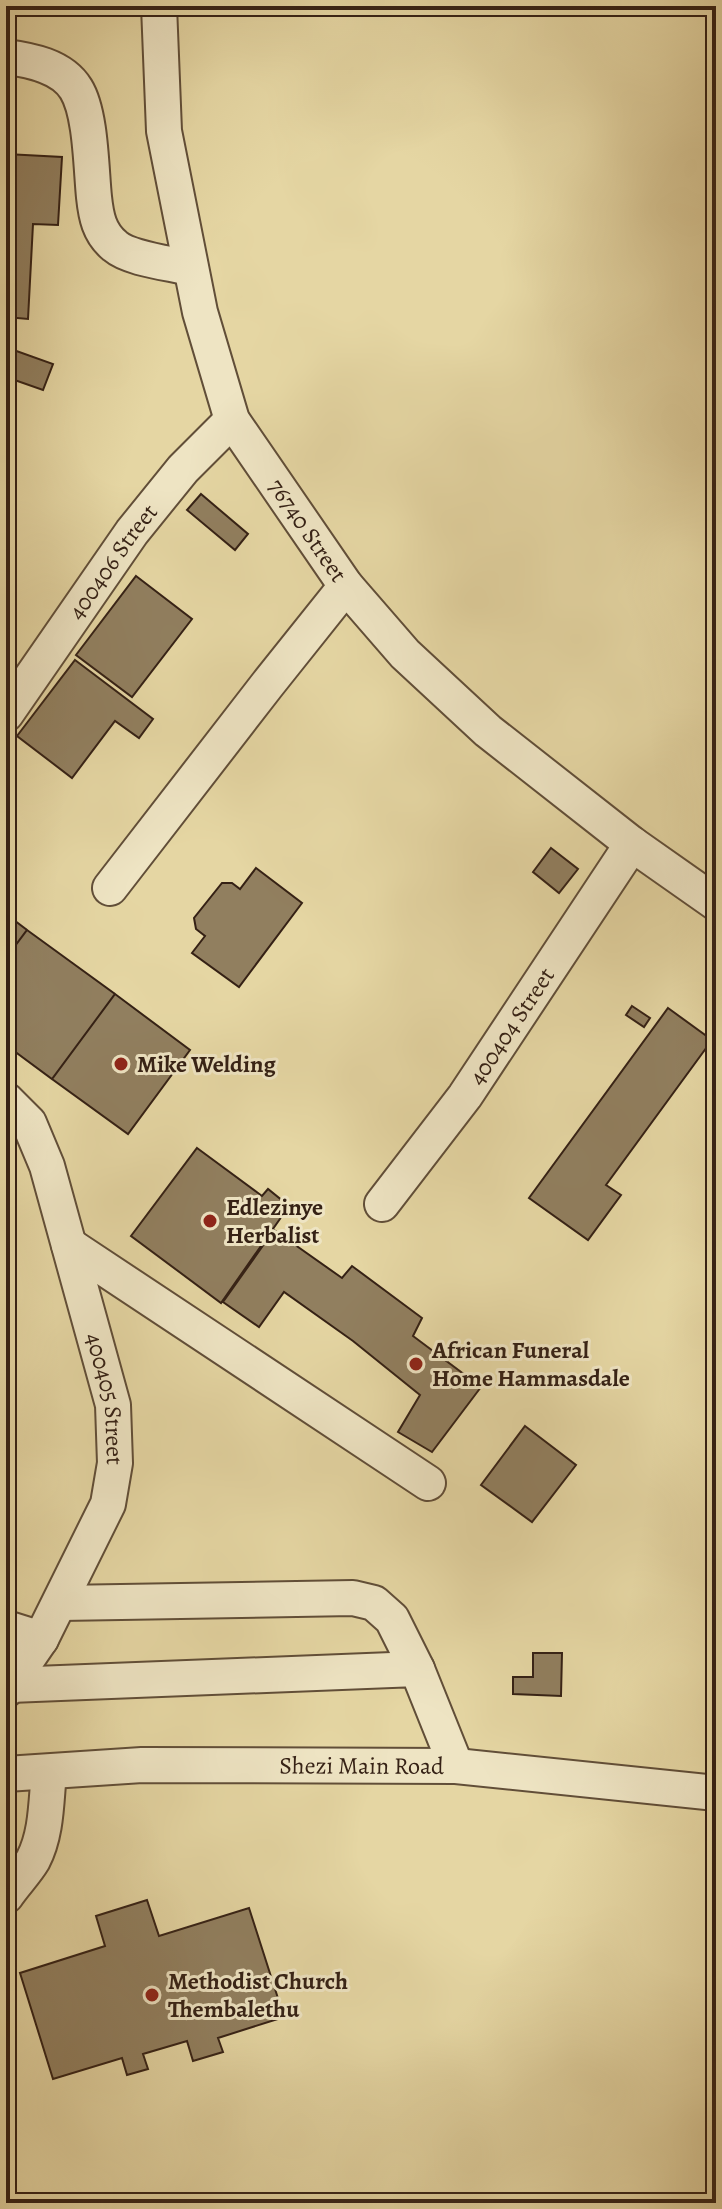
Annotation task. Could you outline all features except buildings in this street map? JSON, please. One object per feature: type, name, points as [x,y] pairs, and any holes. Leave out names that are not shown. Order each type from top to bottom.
[{"type":"street","name":"76740 Street","points":[[159,6],[164,131],[200,312],[232,420],[346,586],[405,654],[488,731],[632,844],[716,903]]},
{"type":"street","points":[[6,57],[29,60],[60,73],[76,87],[86,122],[97,216],[104,234],[124,252],[190,268]]},
{"type":"street","name":"400406 Street","points":[[6,714],[132,532],[183,469],[232,420]]},
{"type":"street","points":[[110,888],[346,586]]},
{"type":"street","name":"400404 Street","points":[[382,1204],[465,1096],[632,844]]},
{"type":"street","name":"400405 Street","points":[[6,1100],[29,1123],[47,1166],[113,1405],[115,1463],[108,1504],[61,1603],[8,1688]]},
{"type":"street","points":[[69,1245],[428,1483]]},
{"type":"street","points":[[61,1603],[353,1598],[374,1603],[392,1619],[417,1669],[456,1766]]},
{"type":"street","points":[[6,1628],[41,1639]]},
{"type":"street","points":[[8,1688],[417,1669]]},
{"type":"street","name":"Shezi Main Road","points":[[6,1774],[142,1765],[456,1766],[716,1793]]},
{"type":"street","points":[[6,1896],[36,1851],[45,1820],[49,1772]]},
{"type":"place","name":"Mike Welding","points":[[121,1064]]},
{"type":"place","name":"Edlezinye Herbalist","points":[[210,1221]]},
{"type":"place","name":"African Funeral Home Hammasdale","points":[[416,1364]]},
{"type":"place","name":"Methodist Church Thembalethu","points":[[152,1995]]}]
